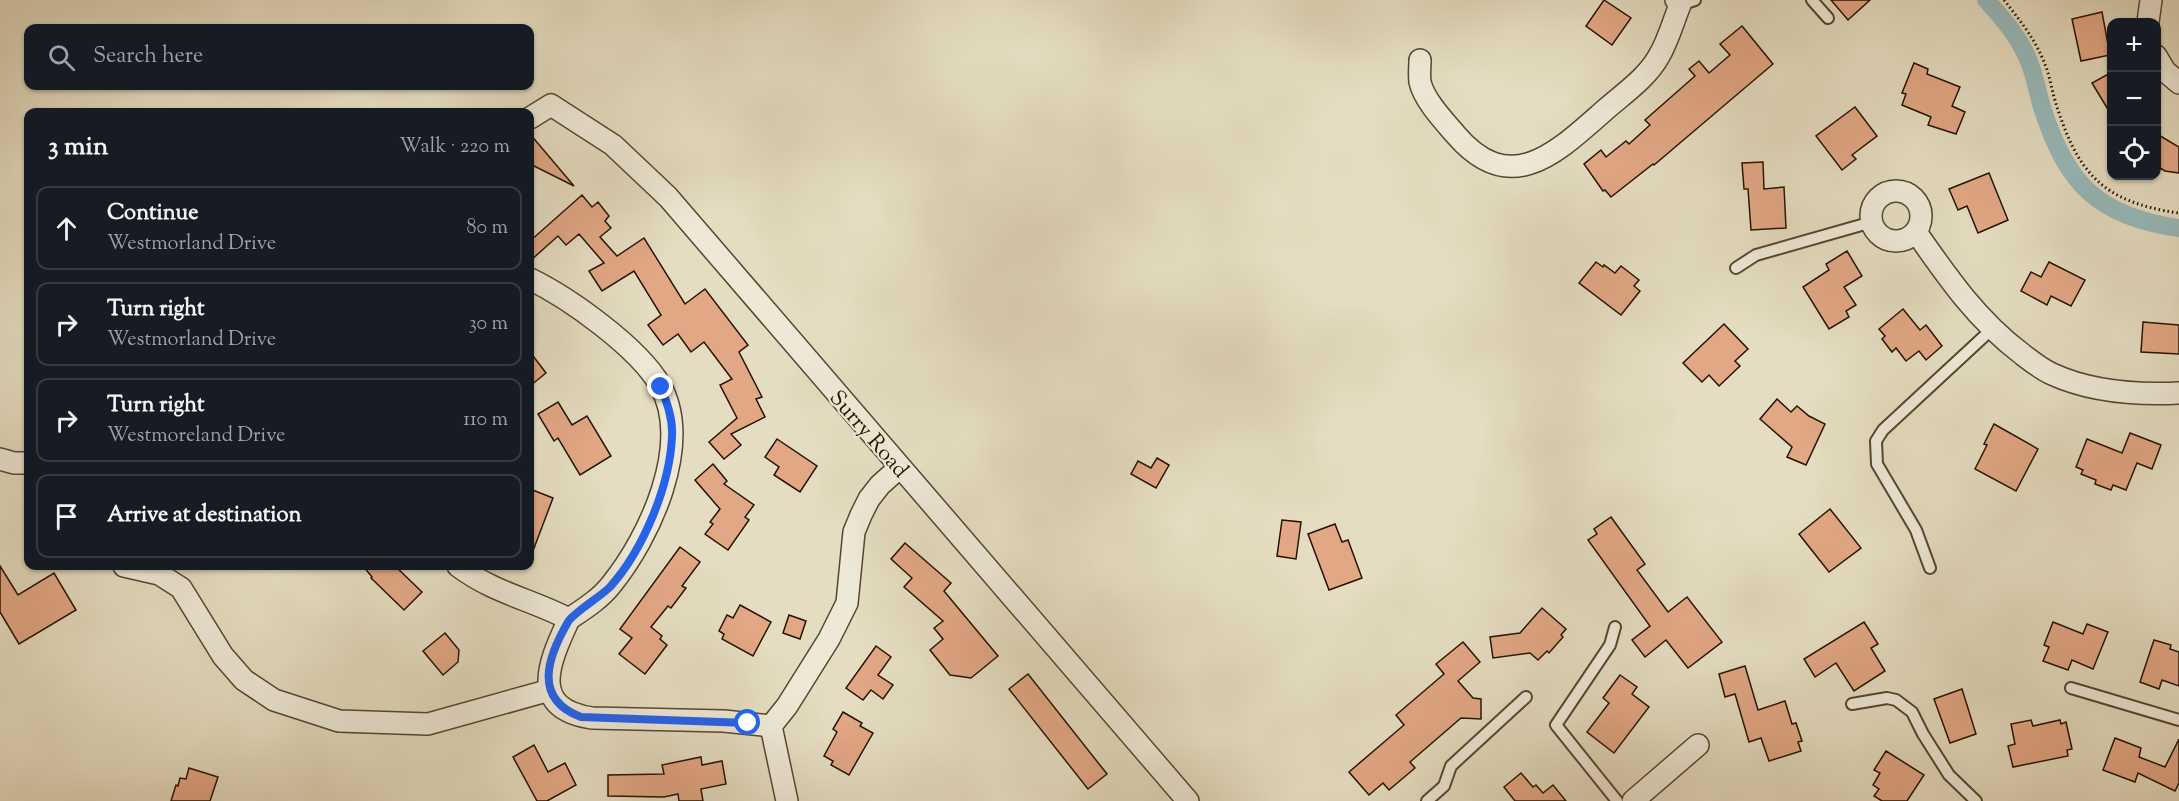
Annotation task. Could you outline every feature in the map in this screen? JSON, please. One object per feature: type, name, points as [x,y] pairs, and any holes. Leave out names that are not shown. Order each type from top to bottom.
[{"type":"street","points":[[2149,18],[2151,0]]},
{"type":"street","points":[[1420,60],[1420,83],[1435,111],[1470,151],[1493,162],[1516,167],[1539,161],[1560,149],[1644,76],[1659,57],[1684,2]]},
{"type":"street","points":[[2161,63],[2179,83]]},
{"type":"street","name":"Surry Road","points":[[534,116],[551,105],[613,145],[668,197],[1188,801]]},
{"type":"street","points":[[1890,192],[1906,193],[1913,197],[1921,210],[1922,218],[1916,232],[1903,241],[1895,242],[1880,236],[1872,222],[1873,207],[1883,195],[1890,192]]},
{"type":"street","points":[[1916,232],[1971,308],[2008,343],[2051,374],[2079,384],[2148,394],[2179,393]]},
{"type":"street","points":[[534,282],[576,308],[631,351],[657,382],[670,415],[672,435],[658,502],[645,534],[610,586],[594,602],[569,619],[549,664],[550,690],[555,700],[562,707],[581,717],[724,721],[771,726]]},
{"type":"street","points":[[0,459],[24,463]]},
{"type":"street","points":[[771,726],[788,706],[839,620],[847,603],[854,532],[861,515],[880,485],[899,468]]},
{"type":"street","points":[[142,570],[159,574],[181,588],[224,656],[244,680],[274,700],[339,721],[429,724],[550,690]]},
{"type":"street","points":[[465,570],[501,592],[569,619]]},
{"type":"street","points":[[771,726],[787,801]]},
{"type":"street","points":[[1633,801],[1698,746]]},
{"type":"lane","points":[[1812,0],[1828,18]]},
{"type":"lane","points":[[1736,268],[1756,255],[1872,222]]},
{"type":"lane","points":[[1930,568],[1916,530],[1877,464],[1876,441],[1882,430],[1992,329]]},
{"type":"lane","points":[[1615,627],[1610,645],[1556,725],[1617,801]]},
{"type":"lane","points":[[2071,688],[2179,720]]},
{"type":"lane","points":[[1427,801],[1444,786],[1451,766],[1526,697]]},
{"type":"lane","points":[[1852,704],[1887,698],[1896,700],[1912,712],[1949,775],[1976,801]]},
{"type":"path","points":[[2004,0],[2037,47],[2045,64],[2054,98],[2072,148],[2093,178],[2127,201],[2179,213]]},
{"type":"building","points":[[1604,0],[1631,18],[1612,45],[1586,26]]},
{"type":"building","points":[[1831,0],[1870,0],[1848,20]]},
{"type":"building","points":[[2102,12],[2107,39],[2107,56],[2081,61],[2072,19]]},
{"type":"building","points":[[1742,26],[1773,64],[1654,165],[1611,197],[1605,190],[1603,191],[1584,164],[1601,150],[1606,157],[1626,141],[1629,144],[1650,125],[1645,120],[1695,76],[1689,69],[1699,61],[1709,73],[1730,55],[1720,44]]},
{"type":"building","points":[[1914,63],[1928,69],[1927,74],[1960,87],[1952,106],[1965,112],[1956,134],[1928,125],[1931,117],[1902,105],[1906,94],[1902,93]]},
{"type":"building","points":[[2107,75],[2107,108],[2092,83]]},
{"type":"building","points":[[1855,107],[1877,136],[1852,155],[1856,159],[1842,170],[1816,136]]},
{"type":"building","points":[[2161,136],[2179,147],[2179,173],[2161,168]]},
{"type":"building","points":[[534,139],[574,186],[534,166]]},
{"type":"building","points":[[1763,162],[1764,189],[1784,187],[1786,228],[1751,230],[1748,189],[1744,189],[1742,163]]},
{"type":"building","points":[[1989,173],[2008,220],[1978,233],[1967,206],[1958,210],[1949,189]]},
{"type":"building","points":[[582,195],[592,207],[598,202],[609,216],[605,221],[611,228],[600,237],[617,256],[644,238],[685,304],[705,289],[748,345],[739,352],[762,397],[756,399],[765,417],[731,434],[741,445],[724,459],[709,442],[737,418],[720,385],[732,379],[704,342],[691,352],[678,334],[663,345],[648,325],[661,315],[634,271],[602,291],[589,271],[604,263],[579,234],[566,245],[558,236],[534,257],[534,237]]},
{"type":"building","points":[[1847,251],[1862,276],[1844,287],[1856,305],[1846,311],[1849,317],[1829,329],[1803,287],[1829,270],[1826,264]]},
{"type":"building","points":[[1596,262],[1615,273],[1621,266],[1639,280],[1634,286],[1640,291],[1621,315],[1579,283]]},
{"type":"building","points":[[2049,262],[2085,280],[2071,306],[2051,296],[2047,305],[2021,291],[2031,272],[2041,277]]},
{"type":"building","points":[[1903,309],[1920,330],[1926,325],[1942,346],[1926,360],[1919,351],[1906,361],[1896,348],[1892,352],[1882,339],[1885,336],[1879,329]]},
{"type":"building","points":[[2143,322],[2179,325],[2179,354],[2141,352]]},
{"type":"building","points":[[1724,324],[1748,349],[1735,361],[1740,366],[1719,386],[1709,375],[1702,382],[1683,363]]},
{"type":"building","points":[[534,357],[546,373],[534,383]]},
{"type":"building","points":[[1777,399],[1791,412],[1797,406],[1809,416],[1825,424],[1806,465],[1787,457],[1792,447],[1760,419]]},
{"type":"building","points":[[558,402],[572,425],[587,416],[611,456],[580,475],[558,438],[554,441],[538,414]]},
{"type":"building","points":[[1994,424],[2038,449],[2016,491],[1975,469]]},
{"type":"building","points":[[2130,433],[2161,445],[2152,469],[2137,463],[2126,490],[2113,485],[2111,490],[2095,484],[2096,480],[2081,474],[2083,470],[2076,467],[2087,439],[2122,453]]},
{"type":"building","points":[[777,439],[817,466],[800,492],[774,475],[779,467],[765,457]]},
{"type":"building","points":[[1157,458],[1169,465],[1156,488],[1131,474],[1138,461],[1151,468]]},
{"type":"building","points":[[713,464],[727,481],[724,484],[754,505],[745,517],[749,520],[728,550],[705,534],[713,524],[710,522],[720,509],[695,480]]},
{"type":"building","points":[[534,491],[553,498],[534,548]]},
{"type":"building","points":[[1830,509],[1861,548],[1829,572],[1799,534]]},
{"type":"building","points":[[1611,517],[1645,564],[1637,570],[1668,612],[1687,597],[1722,642],[1688,668],[1666,640],[1645,657],[1632,640],[1650,626],[1588,540],[1597,534],[1594,529]]},
{"type":"building","points":[[1282,520],[1301,522],[1296,559],[1277,556]]},
{"type":"building","points":[[1335,524],[1342,542],[1348,540],[1362,578],[1329,590],[1308,534]]},
{"type":"building","points":[[905,543],[951,583],[944,591],[998,656],[971,678],[950,675],[930,650],[943,639],[934,628],[943,621],[904,587],[912,578],[891,559]]},
{"type":"building","points":[[680,547],[700,562],[682,586],[686,588],[671,608],[668,606],[651,627],[662,636],[660,639],[667,645],[645,674],[619,654],[632,638],[620,629]]},
{"type":"building","points":[[0,566],[18,595],[54,573],[76,610],[19,644],[0,612]]},
{"type":"building","points":[[366,570],[399,570],[422,592],[404,610]]},
{"type":"building","points":[[740,605],[771,622],[753,656],[722,639],[724,634],[719,631],[727,615],[733,618]]},
{"type":"building","points":[[1542,608],[1566,629],[1561,635],[1563,637],[1549,653],[1547,651],[1538,660],[1530,653],[1493,658],[1490,637],[1520,633]]},
{"type":"building","points":[[789,615],[806,621],[800,639],[783,633]]},
{"type":"building","points":[[1864,622],[1878,644],[1871,648],[1885,671],[1854,691],[1836,663],[1815,677],[1804,659]]},
{"type":"building","points":[[2053,622],[2083,634],[2087,624],[2108,632],[2093,669],[2072,660],[2068,670],[2043,661],[2049,647],[2044,645]]},
{"type":"building","points":[[445,633],[459,650],[458,662],[443,675],[423,651]]},
{"type":"building","points":[[2154,640],[2171,645],[2170,649],[2179,652],[2179,686],[2162,680],[2159,689],[2140,682]]},
{"type":"building","points":[[1463,642],[1480,662],[1458,681],[1473,698],[1481,699],[1481,719],[1461,718],[1410,762],[1415,768],[1389,790],[1383,783],[1369,795],[1349,772],[1404,725],[1396,715],[1444,674],[1436,664]]},
{"type":"building","points":[[876,646],[891,657],[878,675],[893,685],[883,699],[871,690],[863,700],[846,688]]},
{"type":"building","points":[[1745,666],[1758,710],[1785,701],[1792,724],[1796,723],[1802,741],[1798,742],[1801,751],[1769,761],[1761,738],[1749,742],[1735,694],[1725,697],[1719,674]]},
{"type":"building","points":[[1028,674],[1107,774],[1088,789],[1009,689]]},
{"type":"building","points":[[1620,675],[1637,687],[1632,694],[1649,707],[1614,753],[1587,732],[1609,703],[1603,698]]},
{"type":"building","points":[[1962,689],[1976,734],[1950,743],[1934,699]]},
{"type":"building","points":[[843,712],[862,723],[860,726],[873,733],[849,775],[831,765],[833,761],[824,756],[837,732],[833,729]]},
{"type":"building","points":[[2031,720],[2033,726],[2060,720],[2061,724],[2066,722],[2072,749],[2067,750],[2068,756],[2013,767],[2008,746],[2015,744],[2011,724]]},
{"type":"building","points":[[2115,738],[2141,748],[2139,757],[2165,767],[2179,739],[2179,783],[2175,791],[2138,773],[2135,782],[2103,770]]},
{"type":"building","points":[[534,745],[548,772],[565,763],[576,785],[547,801],[537,801],[513,757]]},
{"type":"building","points":[[1886,751],[1924,775],[1907,801],[1882,801],[1874,796],[1879,789],[1873,785],[1880,773],[1874,770]]},
{"type":"building","points":[[701,757],[702,765],[722,761],[726,784],[701,789],[703,801],[679,801],[678,794],[664,797],[608,796],[608,775],[664,774],[662,765]]},
{"type":"building","points":[[189,768],[218,777],[210,801],[171,801],[176,785],[178,786],[180,778],[186,779]]},
{"type":"building","points":[[1521,773],[1533,787],[1536,785],[1543,793],[1553,785],[1566,801],[1515,801],[1504,787]]},
{"type":"waterway","points":[[1986,0],[2010,28],[2026,54],[2051,134],[2062,157],[2075,176],[2089,192],[2107,205],[2151,223],[2179,228]]},
{"type":"route","points":[[661,387],[670,415],[672,435],[662,490],[654,513],[635,551],[610,586],[594,602],[569,619],[549,664],[550,690],[562,707],[581,717],[748,723]]}]
